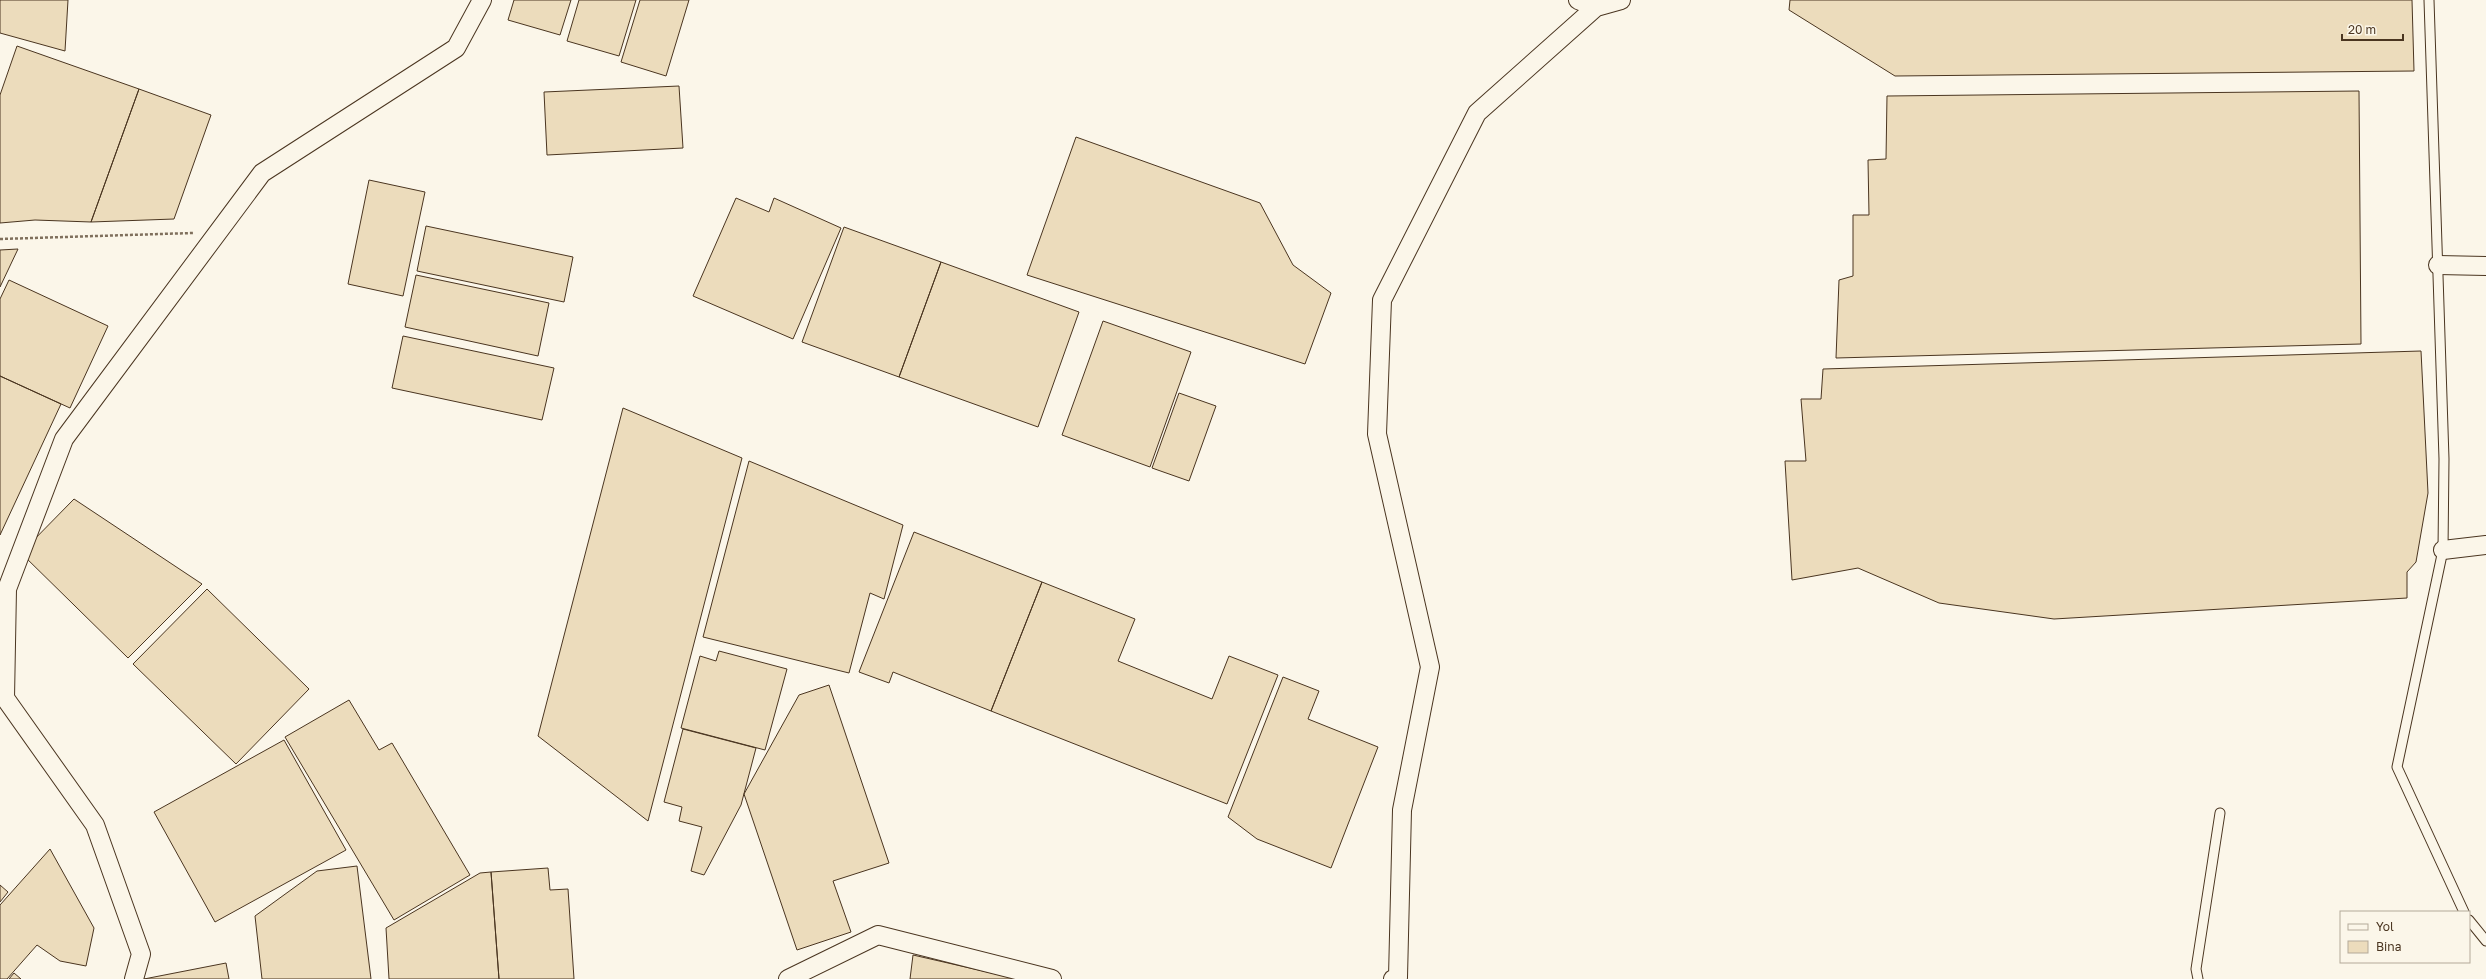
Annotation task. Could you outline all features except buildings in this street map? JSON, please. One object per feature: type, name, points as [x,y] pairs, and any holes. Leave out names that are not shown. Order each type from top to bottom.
[{"type":"street","points":[[134,979],[141,954],[95,825],[5,698],[7,589],[64,439],[262,172],[456,48],[482,0]]},
{"type":"street","points":[[1578,0],[1596,7]]},
{"type":"street","points":[[1393,979],[1398,977],[1402,810],[1430,667],[1377,434],[1382,300],[1477,112],[1596,7],[1621,0]]},
{"type":"street","points":[[2438,265],[2486,266]]},
{"type":"street","points":[[2443,550],[2486,545]]},
{"type":"street","points":[[788,979],[878,935],[1052,979]]},
{"type":"lane","points":[[2429,0],[2444,459],[2443,550],[2397,767],[2464,911]]},
{"type":"lane","points":[[2198,979],[2196,969],[2220,812]]},
{"type":"lane","points":[[2470,921],[2486,941]]},
{"type":"path","points":[[0,239],[218,232]]}]
